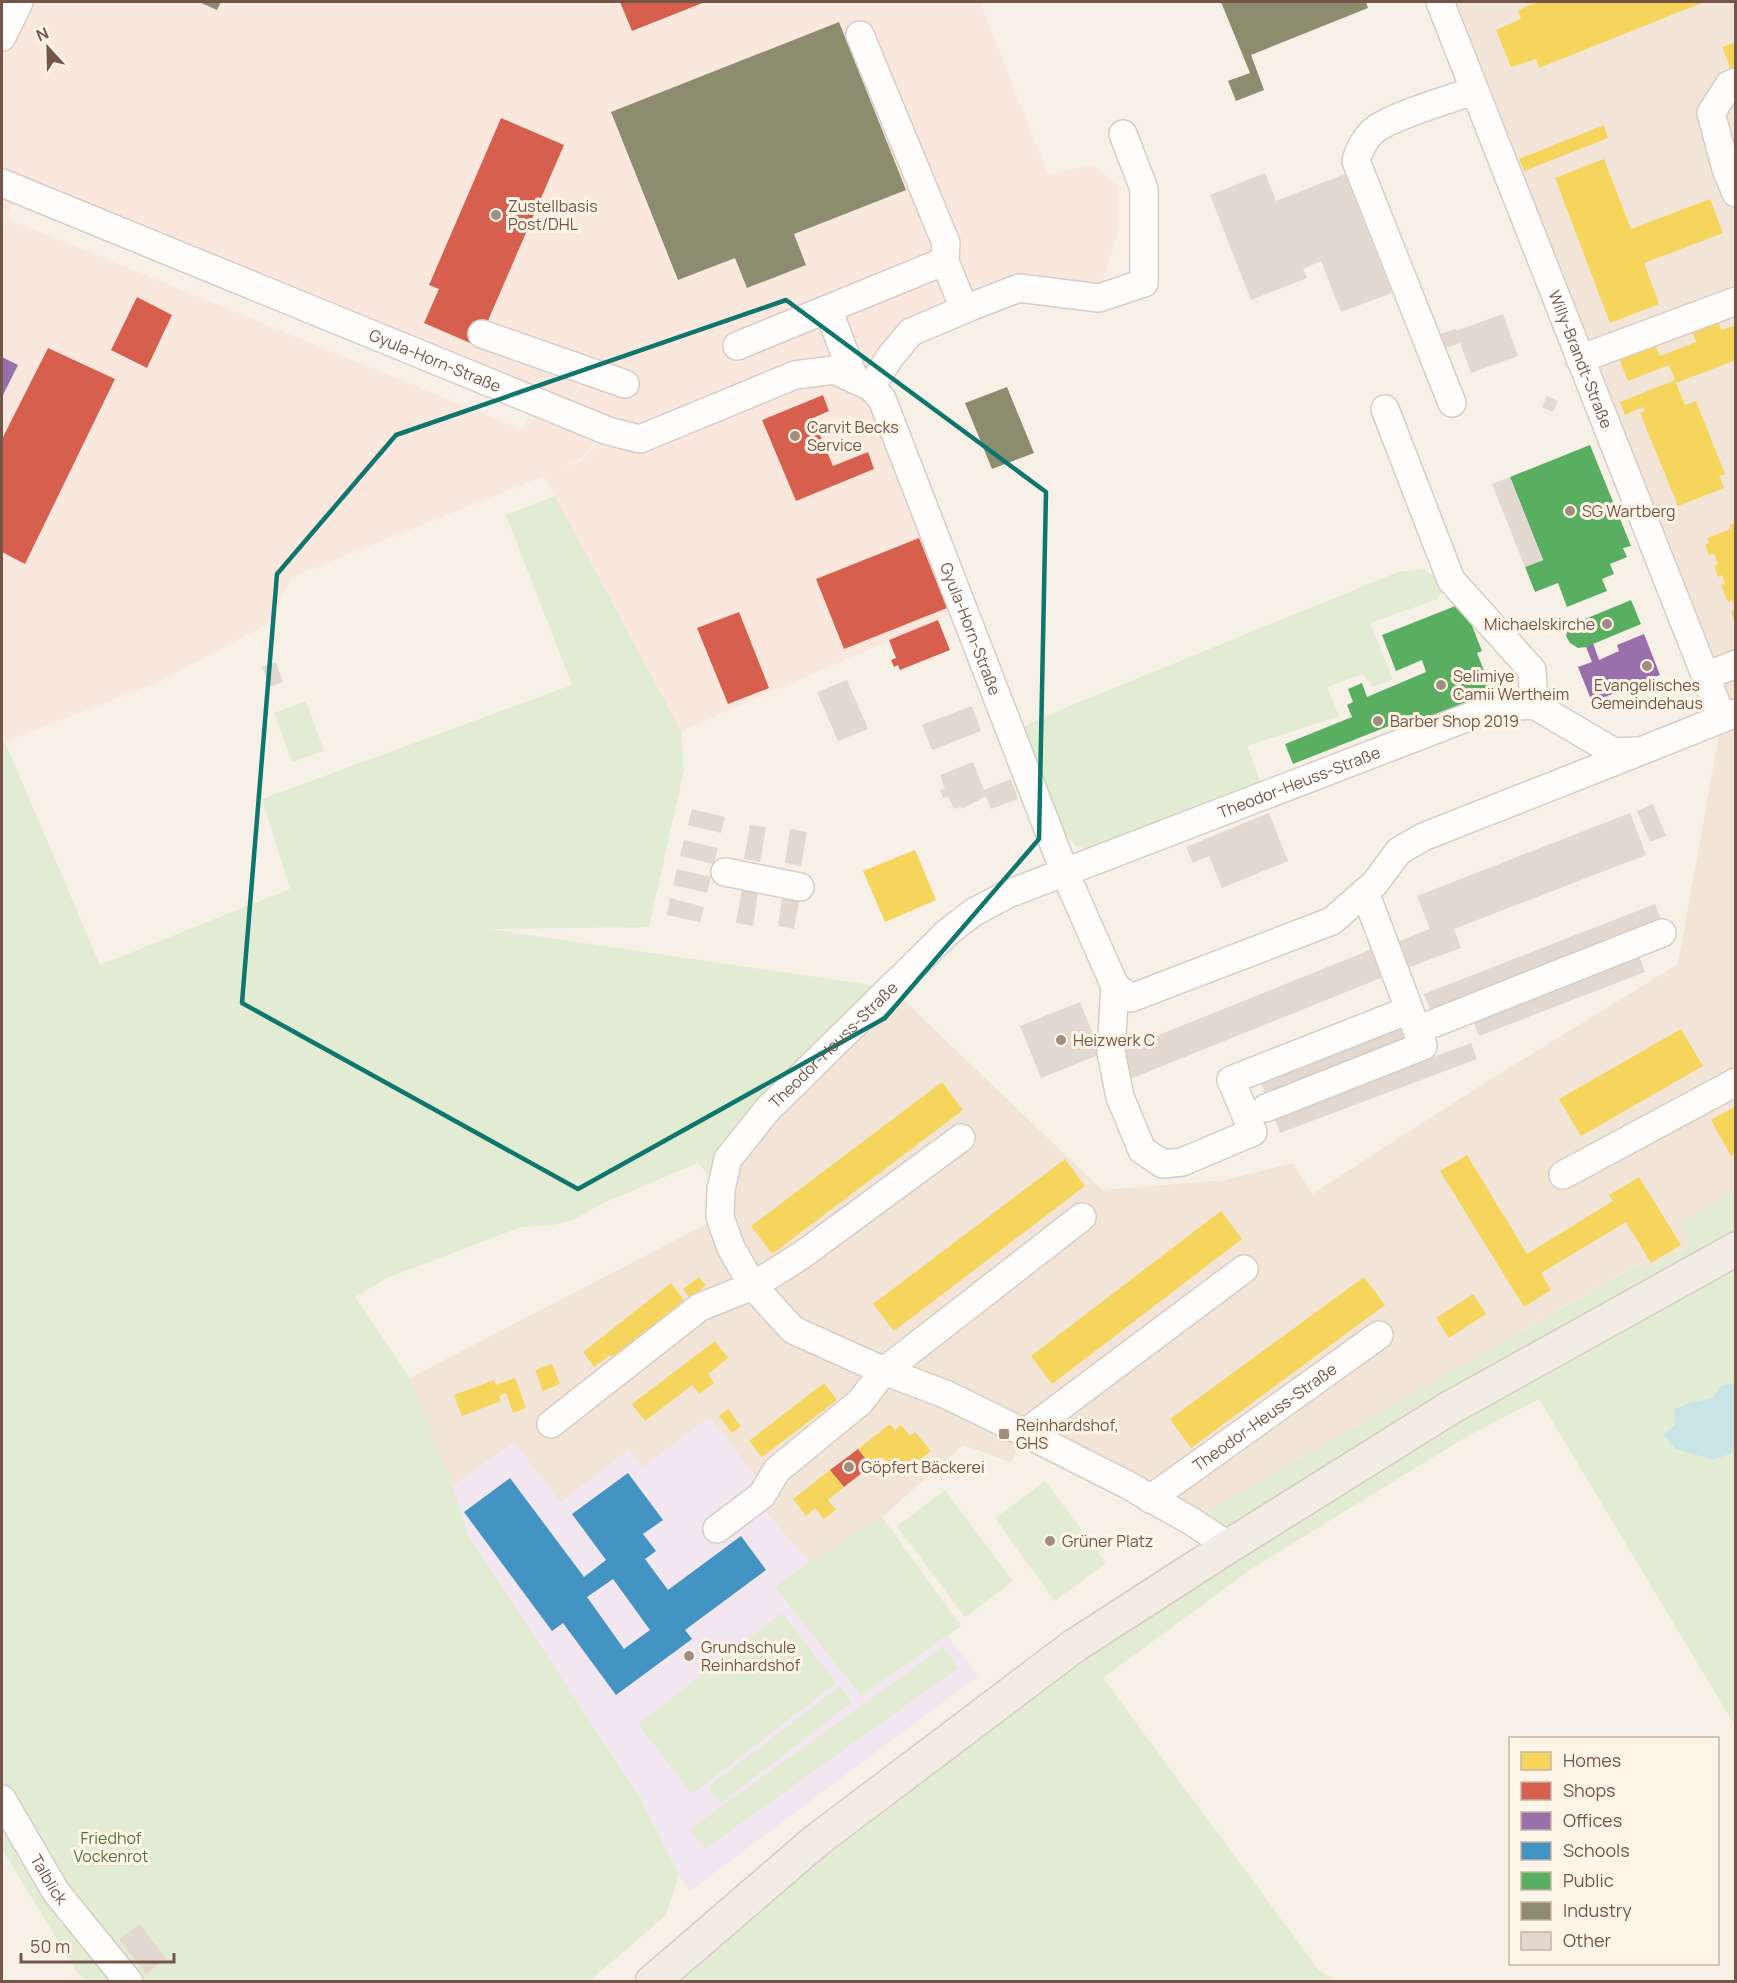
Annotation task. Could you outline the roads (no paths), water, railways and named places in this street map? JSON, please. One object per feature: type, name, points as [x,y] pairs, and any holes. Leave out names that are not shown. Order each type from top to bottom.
[{"type":"main road","points":[[652,1982],[817,1840],[1074,1646],[1448,1409],[1736,1249]]},
{"type":"street","points":[[2,37],[18,2]]},
{"type":"street","name":"Willy-Brandt-Straße","points":[[1443,3],[1474,90],[1706,676],[1729,716]]},
{"type":"street","points":[[860,35],[946,243],[945,261],[964,309]]},
{"type":"street","points":[[1736,82],[1729,85],[1711,113],[1726,169],[1736,193]]},
{"type":"street","points":[[1452,403],[1356,161],[1360,147],[1374,131],[1395,120],[1474,90]]},
{"type":"street","points":[[828,309],[863,382],[890,357],[911,332],[1019,288],[1099,298],[1144,282],[1144,189],[1123,134]]},
{"type":"street","name":"Gyula-Horn-Straße","points":[[2,183],[608,431],[640,439],[795,375],[834,370],[863,382],[882,399],[1065,873]]},
{"type":"street","points":[[737,346],[945,261]]},
{"type":"street","points":[[1580,359],[1736,301]]},
{"type":"street","points":[[482,334],[625,384]]},
{"type":"street","points":[[1384,410],[1451,580],[1532,670],[1534,705],[1614,752],[1641,751]]},
{"type":"street","points":[[1706,676],[1736,664]]},
{"type":"street","name":"Theodor-Heuss-Straße","points":[[1229,1546],[1191,1521],[1124,1483],[1025,1433],[945,1394],[884,1371],[793,1330],[753,1286],[731,1248],[720,1217],[722,1189],[728,1159],[768,1109],[948,932],[974,912],[1008,894],[1492,708],[1534,705]]},
{"type":"street","points":[[1114,986],[1131,999],[1332,921],[1375,883],[1399,851],[1423,837],[1729,716]]},
{"type":"street","points":[[725,872],[800,887]]},
{"type":"street","points":[[1065,873],[1114,986],[1111,1053],[1120,1097],[1142,1150],[1163,1164],[1182,1162],[1253,1132],[1231,1080],[1413,1020],[1662,933]]},
{"type":"street","points":[[1266,1108],[1423,1046],[1365,892]]},
{"type":"street","points":[[1563,1175],[1736,1082]]},
{"type":"street","points":[[551,1424],[700,1307],[753,1286],[801,1255],[961,1138]]},
{"type":"street","points":[[717,1528],[762,1495],[777,1470],[860,1402],[884,1371],[1082,1217]]},
{"type":"street","points":[[1025,1433],[1244,1269]]},
{"type":"street","name":"Theodor-Heuss-Straße","points":[[1150,1499],[1379,1335]]},
{"type":"street","name":"Talblick","points":[[2,1799],[56,1892],[129,1982]]},
{"type":"water","points":[[1735,1383],[1735,1452],[1714,1460],[1676,1449],[1663,1435],[1675,1425],[1674,1409],[1692,1402],[1713,1398],[1721,1385]]},
{"type":"place","name":"Zustellbasis Post/DHL","points":[[496,215]]},
{"type":"place","name":"Carvit Becks Service","points":[[795,436]]},
{"type":"place","name":"SG Wartberg","points":[[1570,511]]},
{"type":"place","name":"Michaelskirche","points":[[1607,624]]},
{"type":"place","name":"Evangelisches Gemeindehaus","points":[[1647,666]]},
{"type":"place","name":"Selimiye Camii Wertheim","points":[[1441,685]]},
{"type":"place","name":"Barber Shop 2019","points":[[1378,721]]},
{"type":"place","name":"Heizwerk C","points":[[1061,1040]]},
{"type":"place","name":"Reinhardshof, GHS","points":[[1004,1434]]},
{"type":"place","name":"Göpfert Bäckerei","points":[[849,1467]]},
{"type":"place","name":"Grüner Platz","points":[[1050,1541]]},
{"type":"place","name":"Grundschule Reinhardshof","points":[[689,1656]]},
{"type":"park label","name":"Friedhof Vockenrot","points":[[111,1847]]}]
